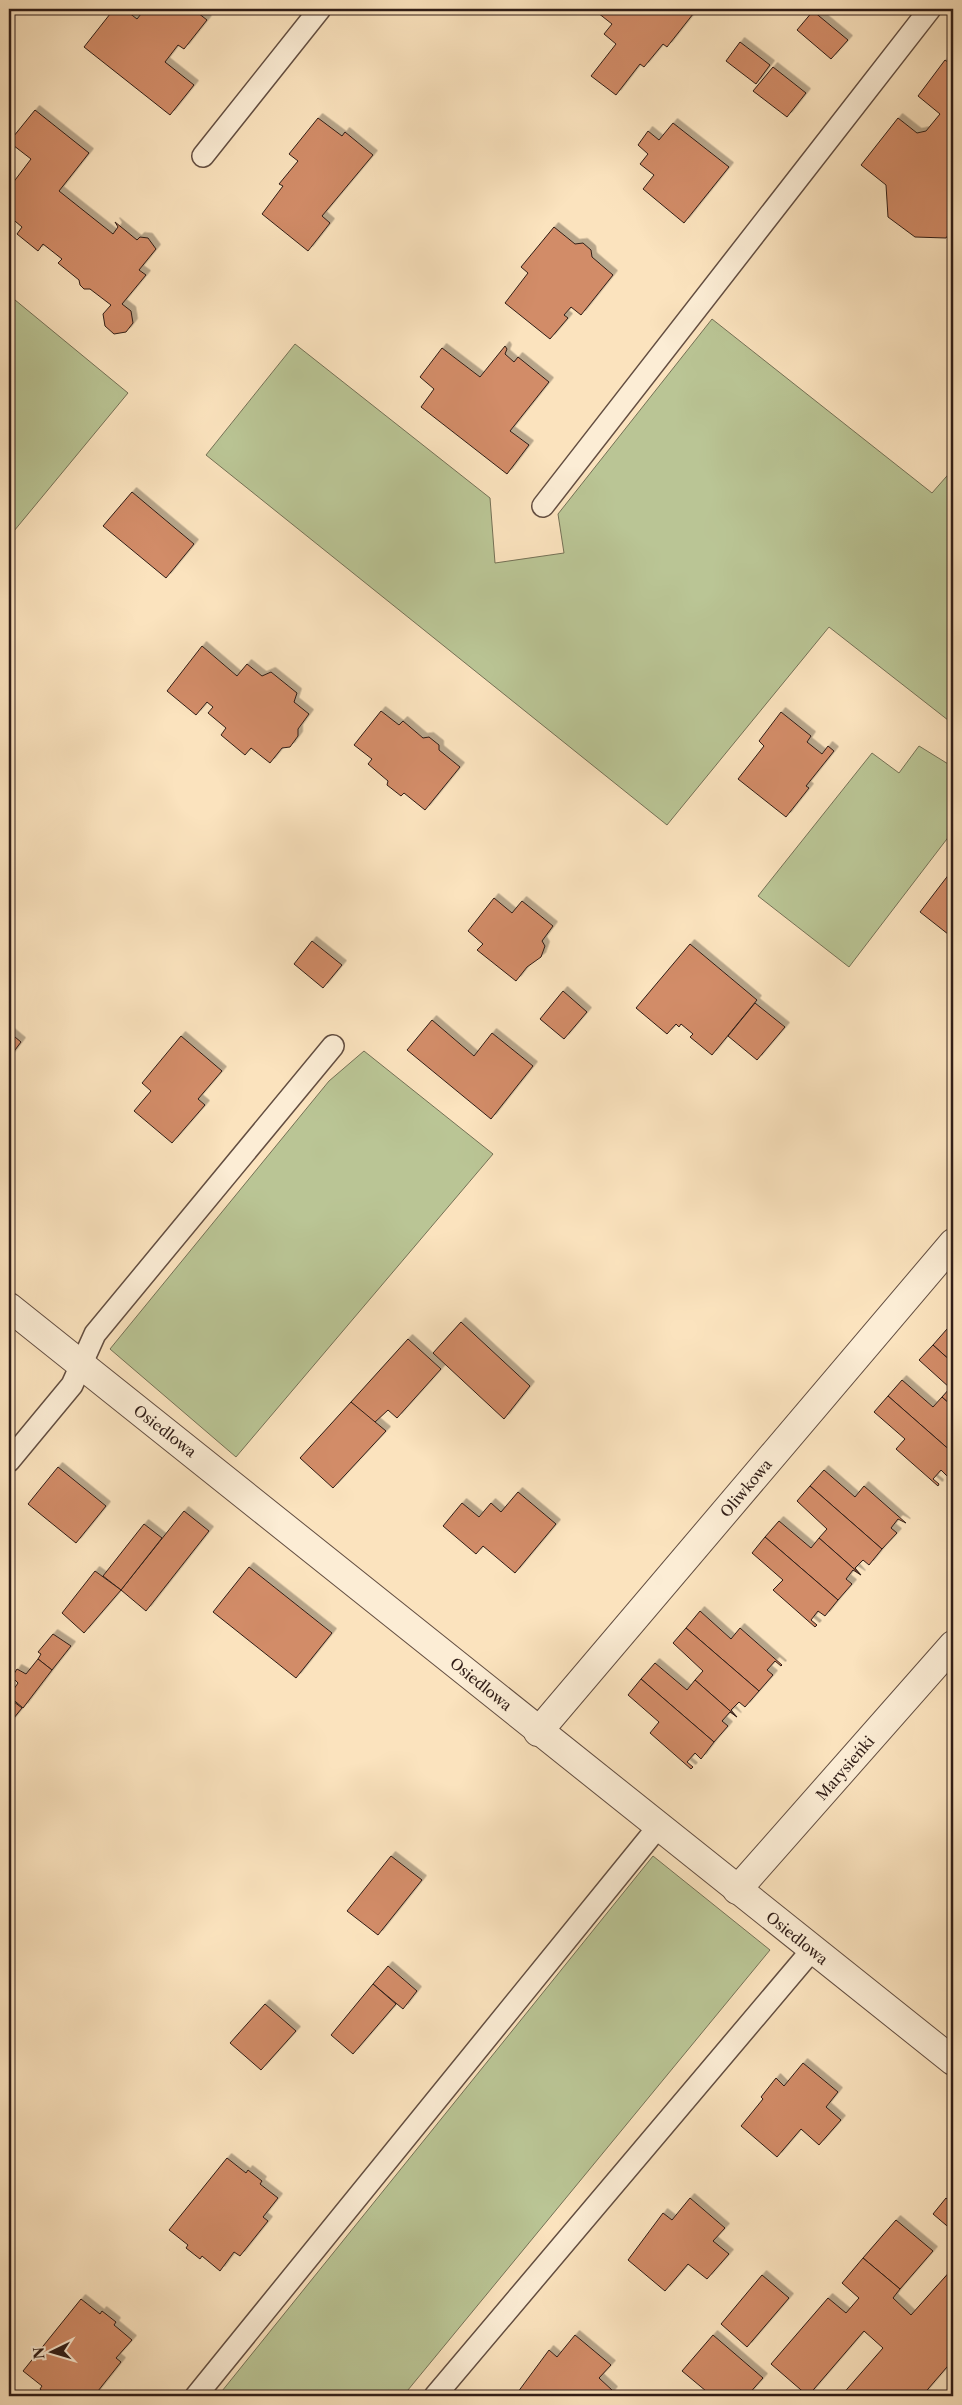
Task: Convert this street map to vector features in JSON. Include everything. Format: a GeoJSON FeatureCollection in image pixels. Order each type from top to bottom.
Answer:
{"type":"FeatureCollection","features":[{"type":"Feature","properties":{"kind":"street","name":"Oliwkowa"},"geometry":{"type":"LineString","coordinates":[[538,1732],[953,1243]]}},
{"type":"Feature","properties":{"kind":"street","name":"Osiedlowa"},"geometry":{"type":"LineString","coordinates":[[9,1307],[241,1491],[538,1732],[953,2061]]}},
{"type":"Feature","properties":{"kind":"street","name":"Marysieńki"},"geometry":{"type":"LineString","coordinates":[[737,1890],[953,1645]]}},
{"type":"Feature","properties":{"kind":"lane"},"geometry":{"type":"LineString","coordinates":[[203,156],[320,9]]}},
{"type":"Feature","properties":{"kind":"lane"},"geometry":{"type":"LineString","coordinates":[[543,506],[930,9]]}},
{"type":"Feature","properties":{"kind":"lane"},"geometry":{"type":"LineString","coordinates":[[9,1461],[72,1385],[95,1334],[333,1046]]}},
{"type":"Feature","properties":{"kind":"lane"},"geometry":{"type":"LineString","coordinates":[[196,2396],[658,1827]]}},
{"type":"Feature","properties":{"kind":"lane"},"geometry":{"type":"LineString","coordinates":[[435,2396],[812,1950]]}},
{"type":"Feature","properties":{"kind":"green space"},"geometry":{"type":"Polygon","coordinates":[[[9,295],[128,393],[9,537],[9,295]]]}},
{"type":"Feature","properties":{"kind":"green space"},"geometry":{"type":"Polygon","coordinates":[[[712,319],[932,493],[953,469],[953,724],[829,627],[667,825],[206,455],[295,344],[490,498],[495,563],[564,553],[558,514],[712,319]]]}},
{"type":"Feature","properties":{"kind":"green space"},"geometry":{"type":"Polygon","coordinates":[[[919,746],[953,767],[953,831],[849,967],[758,896],[872,753],[899,773],[919,746]]]}},
{"type":"Feature","properties":{"kind":"green space"},"geometry":{"type":"Polygon","coordinates":[[[364,1051],[493,1154],[236,1457],[110,1349],[329,1081],[364,1051]]]}},
{"type":"Feature","properties":{"kind":"green space"},"geometry":{"type":"Polygon","coordinates":[[[653,1856],[770,1950],[403,2396],[218,2396],[653,1856]]]}},
{"type":"Feature","properties":{"kind":"building"},"geometry":{"type":"Polygon","coordinates":[[[114,9],[124,9],[137,19],[145,9],[193,9],[207,20],[184,49],[178,45],[165,62],[194,85],[170,115],[84,47],[114,9]]]}},
{"type":"Feature","properties":{"kind":"building"},"geometry":{"type":"Polygon","coordinates":[[[593,9],[697,9],[667,47],[663,44],[644,67],[640,64],[616,95],[591,76],[616,44],[604,34],[612,24],[593,9]]]}},
{"type":"Feature","properties":{"kind":"building"},"geometry":{"type":"Polygon","coordinates":[[[813,11],[848,40],[831,59],[797,30],[813,11]]]}},
{"type":"Feature","properties":{"kind":"building"},"geometry":{"type":"Polygon","coordinates":[[[740,42],[770,65],[756,84],[726,61],[740,42]]]}},
{"type":"Feature","properties":{"kind":"building"},"geometry":{"type":"Polygon","coordinates":[[[945,60],[953,66],[953,228],[946,238],[915,237],[888,217],[886,185],[861,165],[898,118],[917,133],[926,131],[940,114],[918,96],[945,60]]]}},
{"type":"Feature","properties":{"kind":"building"},"geometry":{"type":"Polygon","coordinates":[[[773,67],[806,93],[787,117],[753,91],[773,67]]]}},
{"type":"Feature","properties":{"kind":"building"},"geometry":{"type":"Polygon","coordinates":[[[35,110],[89,153],[59,191],[113,234],[118,227],[115,222],[137,240],[140,237],[148,238],[156,249],[139,270],[146,275],[122,304],[131,311],[133,323],[126,332],[114,334],[105,326],[103,314],[111,305],[90,289],[84,289],[80,285],[79,280],[58,263],[62,259],[43,244],[38,251],[17,234],[22,227],[9,216],[9,188],[31,159],[9,142],[35,110]]]}},
{"type":"Feature","properties":{"kind":"building"},"geometry":{"type":"Polygon","coordinates":[[[318,118],[342,136],[345,132],[373,155],[322,216],[330,223],[308,251],[262,214],[283,186],[279,184],[298,161],[289,154],[318,118]]]}},
{"type":"Feature","properties":{"kind":"building"},"geometry":{"type":"Polygon","coordinates":[[[673,123],[729,167],[684,223],[643,189],[654,175],[640,164],[648,154],[638,145],[648,131],[659,140],[673,123]]]}},
{"type":"Feature","properties":{"kind":"building"},"geometry":{"type":"Polygon","coordinates":[[[554,227],[575,244],[583,243],[591,250],[592,257],[613,275],[581,315],[571,307],[564,315],[568,318],[550,339],[505,303],[528,273],[521,267],[554,227]]]}},
{"type":"Feature","properties":{"kind":"building"},"geometry":{"type":"Polygon","coordinates":[[[505,346],[507,349],[505,354],[514,362],[518,357],[549,382],[510,431],[529,445],[507,474],[421,407],[434,389],[420,377],[442,348],[480,377],[505,346]]]}},
{"type":"Feature","properties":{"kind":"building"},"geometry":{"type":"Polygon","coordinates":[[[132,492],[194,544],[166,578],[103,526],[132,492]]]}},
{"type":"Feature","properties":{"kind":"building"},"geometry":{"type":"Polygon","coordinates":[[[202,646],[237,676],[247,664],[262,676],[271,672],[297,693],[294,702],[309,714],[298,729],[298,736],[290,747],[282,748],[270,763],[251,748],[245,755],[221,735],[226,728],[208,713],[213,707],[207,702],[196,715],[167,691],[202,646]]]}},
{"type":"Feature","properties":{"kind":"building"},"geometry":{"type":"Polygon","coordinates":[[[381,711],[399,725],[403,721],[423,738],[429,737],[439,745],[439,750],[460,767],[425,810],[404,793],[401,796],[387,785],[388,781],[368,764],[372,759],[354,745],[381,711]]]}},
{"type":"Feature","properties":{"kind":"building"},"geometry":{"type":"Polygon","coordinates":[[[781,712],[811,736],[807,742],[822,754],[828,746],[834,751],[806,786],[809,788],[786,817],[738,779],[764,746],[759,741],[781,712]]]}},
{"type":"Feature","properties":{"kind":"building"},"geometry":{"type":"Polygon","coordinates":[[[953,869],[953,938],[920,912],[953,869]]]}},
{"type":"Feature","properties":{"kind":"building"},"geometry":{"type":"Polygon","coordinates":[[[494,898],[512,913],[522,901],[553,926],[542,941],[545,946],[541,957],[527,967],[516,981],[477,950],[483,944],[468,931],[494,898]]]}},
{"type":"Feature","properties":{"kind":"building"},"geometry":{"type":"Polygon","coordinates":[[[312,941],[342,965],[323,988],[294,964],[312,941]]]}},
{"type":"Feature","properties":{"kind":"building"},"geometry":{"type":"Polygon","coordinates":[[[690,944],[757,1000],[712,1055],[690,1037],[693,1034],[681,1024],[679,1027],[676,1024],[667,1034],[636,1008],[690,944]]]}},
{"type":"Feature","properties":{"kind":"building"},"geometry":{"type":"Polygon","coordinates":[[[563,991],[587,1012],[564,1039],[540,1019],[563,991]]]}},
{"type":"Feature","properties":{"kind":"building"},"geometry":{"type":"Polygon","coordinates":[[[755,1003],[785,1027],[757,1060],[728,1036],[755,1003]]]}},
{"type":"Feature","properties":{"kind":"building"},"geometry":{"type":"Polygon","coordinates":[[[432,1020],[474,1056],[492,1033],[533,1066],[491,1119],[407,1050],[432,1020]]]}},
{"type":"Feature","properties":{"kind":"building"},"geometry":{"type":"Polygon","coordinates":[[[9,1032],[21,1042],[9,1058],[9,1032]]]}},
{"type":"Feature","properties":{"kind":"building"},"geometry":{"type":"Polygon","coordinates":[[[181,1036],[222,1071],[198,1099],[205,1105],[172,1143],[134,1111],[151,1091],[142,1083],[181,1036]]]}},
{"type":"Feature","properties":{"kind":"building"},"geometry":{"type":"Polygon","coordinates":[[[461,1322],[530,1386],[504,1419],[433,1353],[461,1322]]]}},
{"type":"Feature","properties":{"kind":"building"},"geometry":{"type":"Polygon","coordinates":[[[947,1329],[953,1334],[953,1363],[933,1345],[947,1329]]]}},
{"type":"Feature","properties":{"kind":"building"},"geometry":{"type":"Polygon","coordinates":[[[408,1339],[441,1369],[397,1418],[388,1410],[374,1423],[351,1402],[408,1339]]]}},
{"type":"Feature","properties":{"kind":"building"},"geometry":{"type":"Polygon","coordinates":[[[933,1345],[953,1363],[953,1407],[942,1397],[950,1388],[919,1360],[933,1345]]]}},
{"type":"Feature","properties":{"kind":"building"},"geometry":{"type":"Polygon","coordinates":[[[902,1380],[933,1407],[942,1397],[953,1407],[953,1453],[888,1396],[902,1380]]]}},
{"type":"Feature","properties":{"kind":"building"},"geometry":{"type":"Polygon","coordinates":[[[888,1396],[953,1453],[953,1468],[947,1476],[941,1470],[933,1479],[939,1484],[938,1486],[896,1449],[905,1439],[874,1412],[888,1396]]]}},
{"type":"Feature","properties":{"kind":"building"},"geometry":{"type":"Polygon","coordinates":[[[351,1402],[386,1431],[333,1488],[300,1458],[351,1402]]]}},
{"type":"Feature","properties":{"kind":"building"},"geometry":{"type":"Polygon","coordinates":[[[58,1467],[106,1506],[76,1543],[28,1504],[58,1467]]]}},
{"type":"Feature","properties":{"kind":"building"},"geometry":{"type":"Polygon","coordinates":[[[824,1470],[855,1497],[864,1486],[906,1523],[898,1519],[891,1528],[897,1533],[882,1549],[810,1486],[824,1470]]]}},
{"type":"Feature","properties":{"kind":"building"},"geometry":{"type":"Polygon","coordinates":[[[810,1486],[882,1549],[869,1565],[863,1560],[855,1568],[861,1575],[819,1538],[827,1529],[797,1501],[810,1486]]]}},
{"type":"Feature","properties":{"kind":"building"},"geometry":{"type":"Polygon","coordinates":[[[518,1492],[556,1524],[515,1573],[483,1546],[476,1554],[443,1526],[462,1503],[479,1517],[491,1503],[501,1512],[518,1492]]]}},
{"type":"Feature","properties":{"kind":"building"},"geometry":{"type":"Polygon","coordinates":[[[184,1511],[209,1531],[146,1611],[121,1590],[184,1511]]]}},
{"type":"Feature","properties":{"kind":"building"},"geometry":{"type":"Polygon","coordinates":[[[779,1521],[811,1548],[819,1538],[861,1575],[853,1570],[846,1579],[852,1584],[838,1600],[765,1537],[779,1521]]]}},
{"type":"Feature","properties":{"kind":"building"},"geometry":{"type":"Polygon","coordinates":[[[144,1524],[162,1538],[121,1590],[103,1576],[144,1524]]]}},
{"type":"Feature","properties":{"kind":"building"},"geometry":{"type":"Polygon","coordinates":[[[765,1537],[838,1600],[825,1616],[818,1611],[811,1620],[817,1625],[815,1627],[773,1590],[783,1580],[752,1553],[765,1537]]]}},
{"type":"Feature","properties":{"kind":"building"},"geometry":{"type":"Polygon","coordinates":[[[249,1567],[332,1633],[296,1678],[213,1612],[249,1567]]]}},
{"type":"Feature","properties":{"kind":"building"},"geometry":{"type":"Polygon","coordinates":[[[95,1571],[121,1590],[84,1633],[62,1613],[95,1571]]]}},
{"type":"Feature","properties":{"kind":"building"},"geometry":{"type":"Polygon","coordinates":[[[700,1611],[731,1639],[740,1628],[782,1665],[775,1661],[767,1670],[773,1675],[759,1691],[686,1628],[700,1611]]]}},
{"type":"Feature","properties":{"kind":"building"},"geometry":{"type":"Polygon","coordinates":[[[686,1628],[759,1691],[745,1707],[739,1702],[731,1710],[737,1717],[695,1680],[703,1671],[673,1643],[686,1628]]]}},
{"type":"Feature","properties":{"kind":"building"},"geometry":{"type":"Polygon","coordinates":[[[53,1634],[71,1646],[52,1670],[38,1659],[41,1654],[38,1652],[53,1634]]]}},
{"type":"Feature","properties":{"kind":"building"},"geometry":{"type":"Polygon","coordinates":[[[38,1659],[52,1670],[23,1708],[9,1696],[18,1683],[12,1677],[17,1669],[26,1674],[38,1659]]]}},
{"type":"Feature","properties":{"kind":"building"},"geometry":{"type":"Polygon","coordinates":[[[655,1663],[687,1690],[695,1680],[737,1717],[730,1712],[722,1721],[728,1726],[714,1742],[641,1679],[655,1663]]]}},
{"type":"Feature","properties":{"kind":"building"},"geometry":{"type":"Polygon","coordinates":[[[641,1679],[714,1742],[701,1759],[695,1753],[687,1762],[693,1767],[691,1769],[650,1733],[659,1722],[628,1695],[641,1679]]]}},
{"type":"Feature","properties":{"kind":"building"},"geometry":{"type":"Polygon","coordinates":[[[9,1698],[22,1708],[9,1724],[9,1698]]]}},
{"type":"Feature","properties":{"kind":"building"},"geometry":{"type":"Polygon","coordinates":[[[391,1856],[422,1880],[378,1935],[347,1911],[391,1856]]]}},
{"type":"Feature","properties":{"kind":"building"},"geometry":{"type":"Polygon","coordinates":[[[388,1966],[417,1991],[403,2009],[373,1984],[388,1966]]]}},
{"type":"Feature","properties":{"kind":"building"},"geometry":{"type":"Polygon","coordinates":[[[373,1984],[396,2004],[353,2054],[331,2035],[373,1984]]]}},
{"type":"Feature","properties":{"kind":"building"},"geometry":{"type":"Polygon","coordinates":[[[265,2004],[296,2031],[261,2070],[230,2043],[265,2004]]]}},
{"type":"Feature","properties":{"kind":"building"},"geometry":{"type":"Polygon","coordinates":[[[803,2063],[838,2092],[826,2107],[841,2120],[819,2145],[801,2129],[777,2157],[741,2126],[763,2099],[761,2097],[776,2078],[784,2086],[803,2063]]]}},
{"type":"Feature","properties":{"kind":"building"},"geometry":{"type":"Polygon","coordinates":[[[227,2158],[246,2173],[248,2170],[262,2181],[260,2184],[278,2198],[263,2217],[268,2221],[240,2256],[234,2252],[220,2271],[202,2256],[200,2259],[186,2248],[188,2245],[169,2230],[227,2158]]]}},
{"type":"Feature","properties":{"kind":"building"},"geometry":{"type":"Polygon","coordinates":[[[690,2198],[725,2228],[713,2241],[729,2254],[707,2279],[688,2264],[665,2291],[628,2260],[663,2213],[672,2220],[690,2198]]]}},
{"type":"Feature","properties":{"kind":"building"},"geometry":{"type":"Polygon","coordinates":[[[946,2198],[953,2205],[953,2231],[933,2214],[946,2198]]]}},
{"type":"Feature","properties":{"kind":"building"},"geometry":{"type":"Polygon","coordinates":[[[896,2220],[933,2251],[900,2289],[863,2258],[896,2220]]]}},
{"type":"Feature","properties":{"kind":"building"},"geometry":{"type":"Polygon","coordinates":[[[863,2258],[900,2289],[893,2298],[911,2315],[953,2268],[953,2360],[922,2396],[841,2396],[883,2348],[864,2331],[808,2396],[771,2364],[828,2298],[846,2313],[859,2298],[842,2283],[863,2258]]]}},
{"type":"Feature","properties":{"kind":"building"},"geometry":{"type":"Polygon","coordinates":[[[762,2275],[789,2298],[747,2347],[721,2324],[762,2275]]]}},
{"type":"Feature","properties":{"kind":"building"},"geometry":{"type":"Polygon","coordinates":[[[81,2299],[100,2314],[102,2311],[116,2322],[114,2325],[132,2340],[116,2358],[121,2362],[94,2396],[88,2393],[85,2396],[48,2396],[40,2389],[42,2386],[23,2371],[81,2299]]]}},
{"type":"Feature","properties":{"kind":"building"},"geometry":{"type":"Polygon","coordinates":[[[575,2335],[611,2365],[599,2378],[613,2391],[609,2396],[515,2396],[549,2350],[557,2357],[575,2335]]]}},
{"type":"Feature","properties":{"kind":"building"},"geometry":{"type":"Polygon","coordinates":[[[713,2335],[763,2378],[747,2396],[712,2396],[682,2371],[713,2335]]]}}]}
